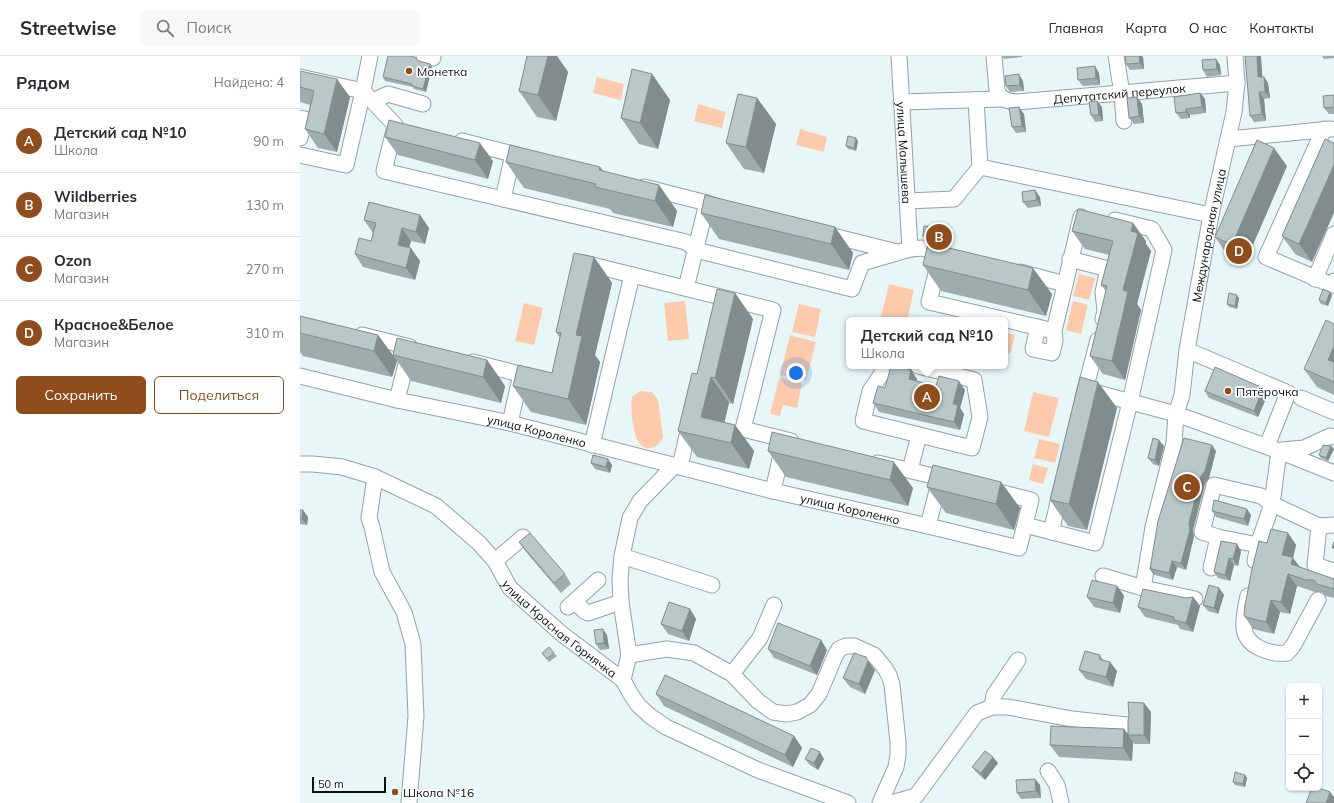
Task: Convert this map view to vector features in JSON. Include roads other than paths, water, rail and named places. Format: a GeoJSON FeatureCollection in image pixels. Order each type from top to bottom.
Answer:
{"type":"FeatureCollection","features":[{"type":"Feature","properties":{"kind":"street"},"geometry":{"type":"LineString","coordinates":[[300,155],[346,165],[368,96],[370,56]]}},
{"type":"Feature","properties":{"kind":"street","name":"улица Малышева"},"geometry":{"type":"LineString","coordinates":[[899,56],[907,201],[904,251]]}},
{"type":"Feature","properties":{"kind":"street"},"geometry":{"type":"LineString","coordinates":[[994,56],[996,90],[1002,99]]}},
{"type":"Feature","properties":{"kind":"street"},"geometry":{"type":"LineString","coordinates":[[1116,56],[1122,94],[1124,121]]}},
{"type":"Feature","properties":{"kind":"street","name":"Международная улица"},"geometry":{"type":"LineString","coordinates":[[1143,588],[1153,527],[1174,444],[1176,414],[1182,395],[1187,350],[1211,215],[1234,112],[1236,83],[1235,56]]}},
{"type":"Feature","properties":{"kind":"street"},"geometry":{"type":"LineString","coordinates":[[300,77],[368,96],[388,94],[423,104]]}},
{"type":"Feature","properties":{"kind":"street","name":"Депутатский переулок"},"geometry":{"type":"LineString","coordinates":[[901,102],[1002,99],[1016,102],[1236,83]]}},
{"type":"Feature","properties":{"kind":"street"},"geometry":{"type":"LineString","coordinates":[[368,96],[396,125],[410,129]]}},
{"type":"Feature","properties":{"kind":"street"},"geometry":{"type":"LineString","coordinates":[[907,201],[954,199],[980,167],[976,100]]}},
{"type":"Feature","properties":{"kind":"street"},"geometry":{"type":"LineString","coordinates":[[300,118],[305,119],[300,138]]}},
{"type":"Feature","properties":{"kind":"street"},"geometry":{"type":"LineString","coordinates":[[396,125],[384,171],[686,242],[696,250],[852,289],[862,263],[904,251],[922,248],[958,257]]}},
{"type":"Feature","properties":{"kind":"street"},"geometry":{"type":"LineString","coordinates":[[1228,139],[1329,129]]}},
{"type":"Feature","properties":{"kind":"street"},"geometry":{"type":"LineString","coordinates":[[1329,129],[1266,257],[1332,285],[1334,280]]}},
{"type":"Feature","properties":{"kind":"street"},"geometry":{"type":"LineString","coordinates":[[447,138],[544,162]]}},
{"type":"Feature","properties":{"kind":"street"},"geometry":{"type":"LineString","coordinates":[[503,199],[513,154]]}},
{"type":"Feature","properties":{"kind":"street"},"geometry":{"type":"LineString","coordinates":[[980,167],[1211,215]]}},
{"type":"Feature","properties":{"kind":"street"},"geometry":{"type":"LineString","coordinates":[[628,183],[730,209]]}},
{"type":"Feature","properties":{"kind":"street"},"geometry":{"type":"LineString","coordinates":[[686,288],[707,203]]}},
{"type":"Feature","properties":{"kind":"street"},"geometry":{"type":"LineString","coordinates":[[978,487],[1031,500],[1025,525],[1094,543],[1130,402],[1164,250],[1152,229],[1082,212],[1054,331],[1055,341],[1052,353],[1034,349],[1038,327]]}},
{"type":"Feature","properties":{"kind":"street"},"geometry":{"type":"LineString","coordinates":[[814,231],[904,251]]}},
{"type":"Feature","properties":{"kind":"street"},"geometry":{"type":"LineString","coordinates":[[1315,279],[1334,234]]}},
{"type":"Feature","properties":{"kind":"street"},"geometry":{"type":"LineString","coordinates":[[941,253],[929,302],[994,317]]}},
{"type":"Feature","properties":{"kind":"street"},"geometry":{"type":"LineString","coordinates":[[1070,259],[1108,268],[1103,292],[1105,311],[1080,412]]}},
{"type":"Feature","properties":{"kind":"street"},"geometry":{"type":"LineString","coordinates":[[580,278],[584,263],[773,310],[743,429],[802,444]]}},
{"type":"Feature","properties":{"kind":"street"},"geometry":{"type":"LineString","coordinates":[[1004,269],[1065,284]]}},
{"type":"Feature","properties":{"kind":"street"},"geometry":{"type":"LineString","coordinates":[[592,445],[632,275]]}},
{"type":"Feature","properties":{"kind":"street"},"geometry":{"type":"LineString","coordinates":[[717,312],[720,297]]}},
{"type":"Feature","properties":{"kind":"street"},"geometry":{"type":"LineString","coordinates":[[1008,320],[1054,331]]}},
{"type":"Feature","properties":{"kind":"street"},"geometry":{"type":"LineString","coordinates":[[351,332],[424,350]]}},
{"type":"Feature","properties":{"kind":"street"},"geometry":{"type":"LineString","coordinates":[[397,400],[410,347]]}},
{"type":"Feature","properties":{"kind":"street"},"geometry":{"type":"LineString","coordinates":[[1187,350],[1288,393],[1273,449],[1272,504],[1258,545],[1244,616],[1244,629],[1248,639],[1262,650],[1278,654],[1287,653],[1293,646],[1318,600]]}},
{"type":"Feature","properties":{"kind":"street"},"geometry":{"type":"LineString","coordinates":[[461,359],[548,381]]}},
{"type":"Feature","properties":{"kind":"street"},"geometry":{"type":"LineString","coordinates":[[885,369],[870,391],[863,421],[972,448],[980,417],[974,380],[930,369]]}},
{"type":"Feature","properties":{"kind":"street"},"geometry":{"type":"LineString","coordinates":[[510,423],[522,374]]}},
{"type":"Feature","properties":{"kind":"street","name":"улица Короленко"},"geometry":{"type":"LineString","coordinates":[[300,376],[397,400],[510,423],[773,491],[1019,548],[1025,525]]}},
{"type":"Feature","properties":{"kind":"street"},"geometry":{"type":"LineString","coordinates":[[1085,390],[1176,414],[1334,473]]}},
{"type":"Feature","properties":{"kind":"street"},"geometry":{"type":"LineString","coordinates":[[1301,398],[1334,412]]}},
{"type":"Feature","properties":{"kind":"street"},"geometry":{"type":"LineString","coordinates":[[624,680],[629,655],[621,602],[620,579],[622,556],[630,518],[640,501],[677,466],[693,409]]}},
{"type":"Feature","properties":{"kind":"street"},"geometry":{"type":"LineString","coordinates":[[910,470],[920,434]]}},
{"type":"Feature","properties":{"kind":"street"},"geometry":{"type":"LineString","coordinates":[[1273,449],[1304,448],[1330,436],[1334,437]]}},
{"type":"Feature","properties":{"kind":"street"},"geometry":{"type":"LineString","coordinates":[[773,491],[784,440]]}},
{"type":"Feature","properties":{"kind":"street"},"geometry":{"type":"LineString","coordinates":[[864,459],[963,484]]}},
{"type":"Feature","properties":{"kind":"street","name":"улица Красная Горнячка"},"geometry":{"type":"LineString","coordinates":[[300,464],[342,467],[374,477],[436,506],[479,544],[495,561],[510,588],[562,634],[624,680],[638,705],[650,716],[666,727],[758,770],[848,803]]}},
{"type":"Feature","properties":{"kind":"street"},"geometry":{"type":"LineString","coordinates":[[374,477],[370,523],[382,572],[404,612],[413,644],[416,716],[409,803]]}},
{"type":"Feature","properties":{"kind":"street"},"geometry":{"type":"LineString","coordinates":[[928,526],[941,478]]}},
{"type":"Feature","properties":{"kind":"street"},"geometry":{"type":"LineString","coordinates":[[1051,532],[1064,479]]}},
{"type":"Feature","properties":{"kind":"street"},"geometry":{"type":"LineString","coordinates":[[1258,545],[1218,537],[1202,532],[1214,485],[1261,496],[1272,504],[1327,525],[1315,565],[1334,571]]}},
{"type":"Feature","properties":{"kind":"street"},"geometry":{"type":"LineString","coordinates":[[495,561],[523,537]]}},
{"type":"Feature","properties":{"kind":"street"},"geometry":{"type":"LineString","coordinates":[[1211,568],[1218,537]]}},
{"type":"Feature","properties":{"kind":"street"},"geometry":{"type":"LineString","coordinates":[[622,556],[712,585]]}},
{"type":"Feature","properties":{"kind":"street"},"geometry":{"type":"LineString","coordinates":[[1103,576],[1143,588],[1195,599]]}},
{"type":"Feature","properties":{"kind":"street"},"geometry":{"type":"LineString","coordinates":[[598,580],[572,604],[588,613],[621,602]]}},
{"type":"Feature","properties":{"kind":"street"},"geometry":{"type":"LineString","coordinates":[[732,674],[760,638],[774,605]]}},
{"type":"Feature","properties":{"kind":"street"},"geometry":{"type":"LineString","coordinates":[[629,655],[667,648],[694,653],[732,674],[763,705],[773,712],[786,714],[797,712],[810,705],[820,694],[839,649],[846,646],[854,646],[874,656],[889,675],[892,685],[898,742],[896,767],[880,803]]}},
{"type":"Feature","properties":{"kind":"street"},"geometry":{"type":"LineString","coordinates":[[992,707],[994,695],[1018,660]]}},
{"type":"Feature","properties":{"kind":"street"},"geometry":{"type":"LineString","coordinates":[[891,803],[916,800],[976,713],[992,707],[1008,707],[1072,719],[1127,725]]}},
{"type":"Feature","properties":{"kind":"street"},"geometry":{"type":"LineString","coordinates":[[1048,771],[1057,785],[1061,803]]}},
{"type":"Feature","properties":{"kind":"place","name":"Монетка"},"geometry":{"type":"Point","coordinates":[409,71]}},
{"type":"Feature","properties":{"kind":"place","name":"Wildberries"},"geometry":{"type":"Point","coordinates":[939,237]}},
{"type":"Feature","properties":{"kind":"place","name":"Красное&Белое"},"geometry":{"type":"Point","coordinates":[1239,251]}},
{"type":"Feature","properties":{"kind":"place","name":"Пятёрочка"},"geometry":{"type":"Point","coordinates":[1228,391]}},
{"type":"Feature","properties":{"kind":"place","name":"Детский сад №10"},"geometry":{"type":"Point","coordinates":[927,397]}},
{"type":"Feature","properties":{"kind":"place","name":"Ozon"},"geometry":{"type":"Point","coordinates":[1187,487]}},
{"type":"Feature","properties":{"kind":"place","name":"Школа №16"},"geometry":{"type":"Point","coordinates":[395,792]}}]}
